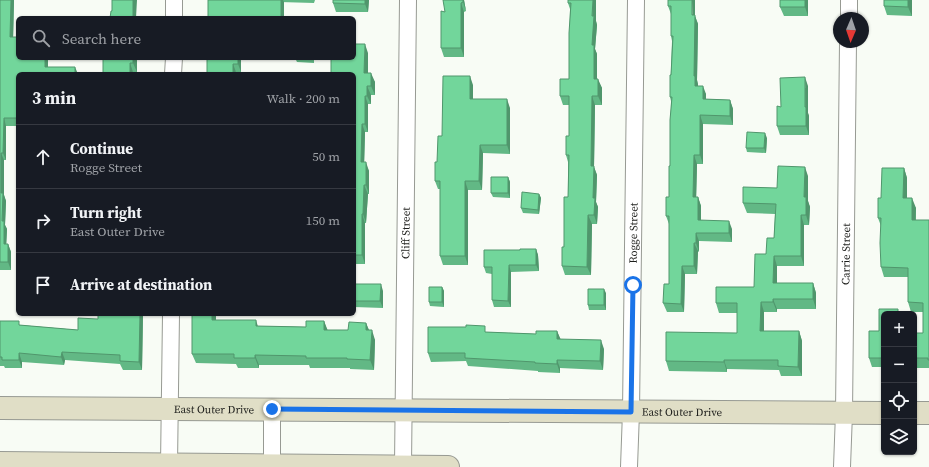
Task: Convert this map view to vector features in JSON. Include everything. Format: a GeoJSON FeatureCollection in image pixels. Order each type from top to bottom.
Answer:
{"type":"FeatureCollection","features":[{"type":"Feature","properties":{"kind":"main road","name":"East Outer Drive"},"geometry":{"type":"LineString","coordinates":[[0,408],[881,413]]}},
{"type":"Feature","properties":{"kind":"main road"},"geometry":{"type":"LineString","coordinates":[[917,413],[929,413]]}},
{"type":"Feature","properties":{"kind":"main road"},"geometry":{"type":"LineString","coordinates":[[0,463],[26,465],[448,467]]}},
{"type":"Feature","properties":{"kind":"street"},"geometry":{"type":"LineString","coordinates":[[174,0],[174,16]]}},
{"type":"Feature","properties":{"kind":"street","name":"Cliff Street"},"geometry":{"type":"LineString","coordinates":[[403,466],[408,0]]}},
{"type":"Feature","properties":{"kind":"street","name":"Rogge Street"},"geometry":{"type":"LineString","coordinates":[[629,467],[636,0]]}},
{"type":"Feature","properties":{"kind":"street"},"geometry":{"type":"LineString","coordinates":[[849,0],[849,12]]}},
{"type":"Feature","properties":{"kind":"street","name":"Carrie Street"},"geometry":{"type":"LineString","coordinates":[[842,467],[844,413],[848,48]]}},
{"type":"Feature","properties":{"kind":"street"},"geometry":{"type":"LineString","coordinates":[[173,72],[174,60]]}},
{"type":"Feature","properties":{"kind":"street"},"geometry":{"type":"LineString","coordinates":[[169,465],[171,316]]}},
{"type":"Feature","properties":{"kind":"street"},"geometry":{"type":"LineString","coordinates":[[272,409],[272,466]]}},
{"type":"Feature","properties":{"kind":"building"},"geometry":{"type":"Polygon","coordinates":[[[0,0],[11,0],[10,37],[16,37],[16,60],[45,60],[45,67],[75,67],[75,72],[16,72],[16,118],[4,118],[3,153],[1,153],[1,193],[3,193],[2,221],[4,221],[4,244],[8,244],[8,262],[0,262],[0,0]]]}},
{"type":"Feature","properties":{"kind":"building"},"geometry":{"type":"Polygon","coordinates":[[[112,0],[133,0],[133,16],[110,16],[112,0]]]}},
{"type":"Feature","properties":{"kind":"building"},"geometry":{"type":"Polygon","coordinates":[[[208,0],[281,0],[281,16],[208,16],[208,0]]]}},
{"type":"Feature","properties":{"kind":"building"},"geometry":{"type":"Polygon","coordinates":[[[333,0],[365,0],[365,4],[333,3],[333,0]]]}},
{"type":"Feature","properties":{"kind":"building"},"geometry":{"type":"Polygon","coordinates":[[[443,0],[463,0],[461,3],[461,48],[441,48],[441,11],[445,12],[443,0]]]}},
{"type":"Feature","properties":{"kind":"building"},"geometry":{"type":"Polygon","coordinates":[[[568,0],[593,0],[592,16],[594,16],[592,45],[594,45],[594,79],[598,79],[598,96],[592,96],[591,166],[594,166],[593,198],[595,198],[594,215],[588,215],[587,267],[562,266],[562,247],[564,247],[564,197],[568,197],[569,155],[566,155],[566,136],[569,136],[569,96],[560,96],[560,79],[569,79],[569,33],[571,3],[568,3],[568,0]]]}},
{"type":"Feature","properties":{"kind":"building"},"geometry":{"type":"Polygon","coordinates":[[[668,0],[692,0],[692,15],[695,15],[695,86],[703,86],[703,99],[730,100],[730,116],[700,115],[700,155],[694,155],[693,197],[698,197],[698,220],[729,221],[729,233],[696,233],[696,243],[694,243],[694,266],[682,266],[681,304],[663,303],[664,284],[669,284],[669,216],[666,216],[666,197],[669,197],[670,120],[672,97],[670,97],[670,75],[673,36],[671,36],[671,6],[668,6],[668,0]]]}},
{"type":"Feature","properties":{"kind":"building"},"geometry":{"type":"Polygon","coordinates":[[[780,0],[805,0],[805,7],[780,7],[780,0]]]}},
{"type":"Feature","properties":{"kind":"building"},"geometry":{"type":"Polygon","coordinates":[[[884,0],[908,0],[908,7],[884,6],[884,0]]]}},
{"type":"Feature","properties":{"kind":"building"},"geometry":{"type":"Polygon","coordinates":[[[356,44],[365,44],[364,73],[371,73],[371,86],[367,86],[367,96],[365,96],[365,124],[362,124],[361,162],[366,162],[366,185],[364,185],[362,214],[362,255],[356,255],[356,72],[331,72],[331,60],[356,60],[356,44]]]}},
{"type":"Feature","properties":{"kind":"building"},"geometry":{"type":"Polygon","coordinates":[[[103,60],[133,60],[133,63],[130,63],[130,72],[103,72],[103,60]]]}},
{"type":"Feature","properties":{"kind":"building"},"geometry":{"type":"Polygon","coordinates":[[[207,60],[238,60],[238,64],[233,64],[233,72],[207,72],[207,60]]]}},
{"type":"Feature","properties":{"kind":"building"},"geometry":{"type":"Polygon","coordinates":[[[443,76],[470,76],[470,99],[507,99],[507,145],[480,145],[479,181],[465,181],[465,256],[440,256],[440,181],[435,181],[435,162],[437,162],[438,136],[442,136],[443,76]]]}},
{"type":"Feature","properties":{"kind":"building"},"geometry":{"type":"Polygon","coordinates":[[[805,77],[806,126],[777,126],[777,106],[781,107],[780,78],[805,77]]]}},
{"type":"Feature","properties":{"kind":"building"},"geometry":{"type":"Polygon","coordinates":[[[747,132],[765,133],[764,148],[746,148],[747,132]]]}},
{"type":"Feature","properties":{"kind":"building"},"geometry":{"type":"Polygon","coordinates":[[[778,166],[805,167],[804,197],[806,197],[806,215],[801,215],[801,256],[774,256],[773,283],[813,283],[813,299],[773,299],[773,302],[761,302],[760,331],[799,331],[798,367],[778,366],[778,360],[724,360],[724,362],[666,361],[666,332],[737,333],[737,303],[716,303],[716,287],[754,287],[755,254],[766,254],[767,238],[774,238],[776,204],[743,203],[743,187],[777,188],[778,166]]]}},
{"type":"Feature","properties":{"kind":"building"},"geometry":{"type":"Polygon","coordinates":[[[882,168],[904,168],[903,198],[912,198],[912,220],[929,220],[929,360],[928,358],[917,358],[917,333],[923,333],[923,303],[908,302],[908,268],[881,267],[881,218],[878,218],[878,198],[881,198],[882,168]]]}},
{"type":"Feature","properties":{"kind":"building"},"geometry":{"type":"Polygon","coordinates":[[[491,177],[508,177],[508,193],[491,193],[491,177]]]}},
{"type":"Feature","properties":{"kind":"building"},"geometry":{"type":"Polygon","coordinates":[[[522,192],[539,194],[538,210],[521,208],[522,192]]]}},
{"type":"Feature","properties":{"kind":"building"},"geometry":{"type":"Polygon","coordinates":[[[536,249],[536,265],[509,265],[508,301],[492,300],[492,267],[484,267],[484,250],[536,249]]]}},
{"type":"Feature","properties":{"kind":"building"},"geometry":{"type":"Polygon","coordinates":[[[356,284],[381,284],[380,301],[356,301],[356,284]]]}},
{"type":"Feature","properties":{"kind":"building"},"geometry":{"type":"Polygon","coordinates":[[[429,287],[442,287],[442,302],[429,302],[429,287]]]}},
{"type":"Feature","properties":{"kind":"building"},"geometry":{"type":"Polygon","coordinates":[[[588,289],[604,289],[604,305],[588,305],[588,289]]]}},
{"type":"Feature","properties":{"kind":"building"},"geometry":{"type":"Polygon","coordinates":[[[879,309],[898,309],[898,311],[881,311],[881,358],[869,358],[869,331],[879,331],[879,309]]]}},
{"type":"Feature","properties":{"kind":"building"},"geometry":{"type":"Polygon","coordinates":[[[98,316],[140,316],[139,362],[120,361],[120,355],[62,352],[61,357],[19,353],[19,360],[2,360],[2,357],[0,357],[0,321],[19,321],[19,325],[78,330],[78,318],[98,319],[98,316]]]}},
{"type":"Feature","properties":{"kind":"building"},"geometry":{"type":"Polygon","coordinates":[[[192,316],[212,316],[212,320],[256,320],[256,326],[306,327],[306,321],[324,321],[324,330],[348,330],[349,322],[366,323],[366,330],[372,330],[370,360],[347,358],[306,358],[306,356],[255,355],[255,358],[234,358],[234,354],[192,354],[192,316]]]}},
{"type":"Feature","properties":{"kind":"building"},"geometry":{"type":"Polygon","coordinates":[[[466,325],[485,326],[485,332],[536,334],[536,331],[557,331],[557,339],[601,340],[600,361],[557,360],[557,364],[535,363],[465,358],[465,353],[428,353],[428,327],[466,327],[466,325]]]}},
{"type":"Feature","properties":{"kind":"route"},"geometry":{"type":"LineString","coordinates":[[272,409],[631,412],[633,285]]}}]}
